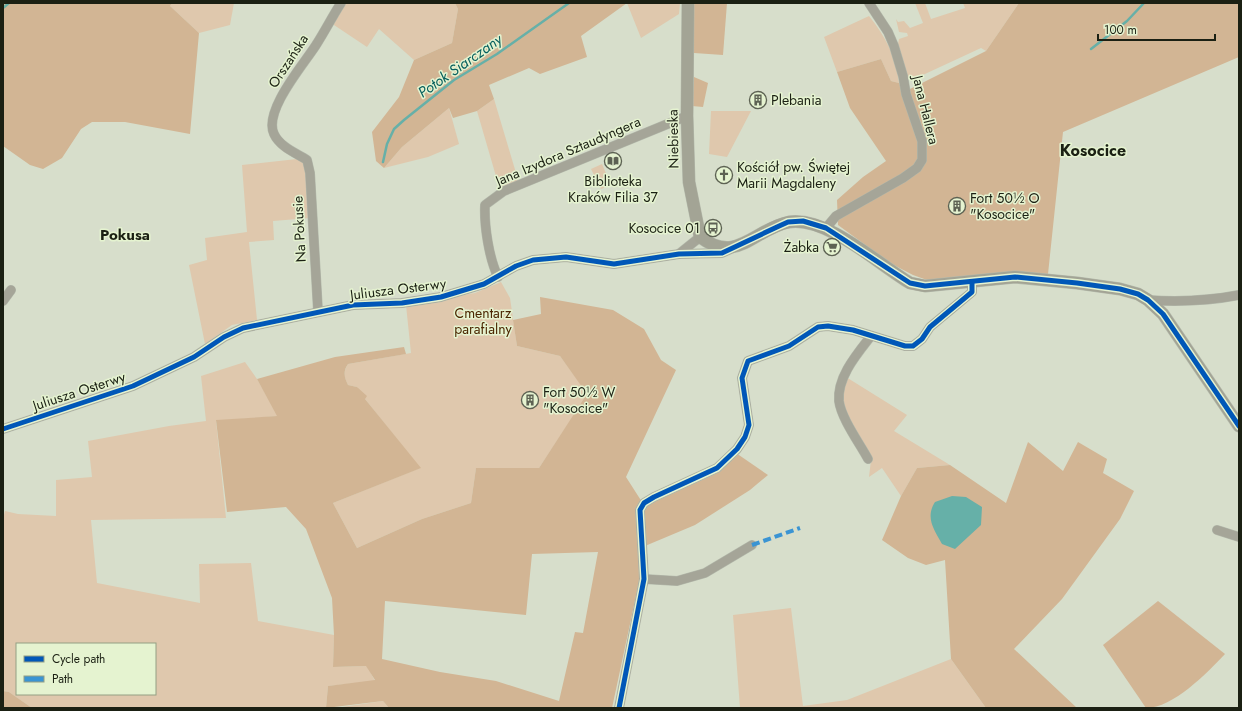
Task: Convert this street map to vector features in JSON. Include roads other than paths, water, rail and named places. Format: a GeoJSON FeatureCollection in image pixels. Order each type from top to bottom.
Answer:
{"type":"FeatureCollection","features":[{"type":"Feature","properties":{"kind":"street","name":"Orszańska"},"geometry":{"type":"LineString","coordinates":[[295,152],[284,146],[274,135],[273,118],[282,94],[316,45],[341,3]]}},
{"type":"Feature","properties":{"kind":"street","name":"Niebieska"},"geometry":{"type":"LineString","coordinates":[[688,3],[687,116],[689,182],[700,237]]}},
{"type":"Feature","properties":{"kind":"street","name":"Jana Hallera"},"geometry":{"type":"LineString","coordinates":[[826,228],[836,216],[903,178],[917,168],[922,160],[922,141],[906,94],[903,76],[894,46],[888,32],[869,3]]}},
{"type":"Feature","properties":{"kind":"street","name":"Jana Izydora Sztaudyngera"},"geometry":{"type":"LineString","coordinates":[[498,277],[494,267],[484,216],[485,205],[504,191],[687,116]]}},
{"type":"Feature","properties":{"kind":"street","name":"Na Pokusie"},"geometry":{"type":"LineString","coordinates":[[295,152],[307,160],[310,173],[318,311]]}},
{"type":"Feature","properties":{"kind":"street","name":"Juliusza Osterwy"},"geometry":{"type":"LineString","coordinates":[[3,429],[133,386],[194,357],[224,337],[244,328],[318,311],[353,305],[402,303],[441,297],[470,290],[498,277],[516,266],[533,260],[566,257],[614,264],[679,254],[722,253],[788,222],[812,223],[826,228],[910,283],[925,286],[972,282],[1015,276],[1120,289],[1148,300]]}},
{"type":"Feature","properties":{"kind":"street"},"geometry":{"type":"LineString","coordinates":[[679,254],[700,237],[709,244],[719,248],[734,248]]}},
{"type":"Feature","properties":{"kind":"street"},"geometry":{"type":"LineString","coordinates":[[620,708],[644,579],[640,510],[644,503],[654,497],[718,468],[737,449],[749,425],[742,378],[748,361],[789,346],[818,327],[838,327],[905,346],[913,346],[922,340],[930,327],[972,292],[972,282]]}},
{"type":"Feature","properties":{"kind":"street"},"geometry":{"type":"LineString","coordinates":[[3,301],[11,290]]}},
{"type":"Feature","properties":{"kind":"street"},"geometry":{"type":"LineString","coordinates":[[1148,300],[1179,302],[1212,300],[1239,296]]}},
{"type":"Feature","properties":{"kind":"street"},"geometry":{"type":"LineString","coordinates":[[1148,300],[1163,314],[1239,426]]}},
{"type":"Feature","properties":{"kind":"street"},"geometry":{"type":"LineString","coordinates":[[868,459],[839,402],[841,386],[847,370],[871,336]]}},
{"type":"Feature","properties":{"kind":"street"},"geometry":{"type":"LineString","coordinates":[[1217,530],[1239,537]]}},
{"type":"Feature","properties":{"kind":"street"},"geometry":{"type":"LineString","coordinates":[[644,579],[677,581],[705,573],[752,545]]}},
{"type":"Feature","properties":{"kind":"water"},"geometry":{"type":"Polygon","coordinates":[[[952,496],[966,497],[982,507],[981,525],[955,549],[942,544],[931,518],[932,508],[935,502],[952,496]]]}},
{"type":"Feature","properties":{"kind":"waterway"},"geometry":{"type":"LineString","coordinates":[[3,8],[9,3]]}},
{"type":"Feature","properties":{"kind":"waterway","name":"Potok Siarczany"},"geometry":{"type":"LineString","coordinates":[[383,162],[387,144],[394,129],[404,120],[454,80],[497,54],[569,3]]}},
{"type":"Feature","properties":{"kind":"waterway"},"geometry":{"type":"LineString","coordinates":[[1091,49],[1127,21],[1144,3]]}},
{"type":"Feature","properties":{"kind":"place","name":"Plebania"},"geometry":{"type":"Point","coordinates":[758,100]}},
{"type":"Feature","properties":{"kind":"place","name":"Biblioteka Kraków Filia 37"},"geometry":{"type":"Point","coordinates":[613,161]}},
{"type":"Feature","properties":{"kind":"place","name":"Kościół pw. Świętej Marii Magdaleny"},"geometry":{"type":"Point","coordinates":[724,175]}},
{"type":"Feature","properties":{"kind":"place","name":"Fort 50½ O \"Kosocice\""},"geometry":{"type":"Point","coordinates":[957,206]}},
{"type":"Feature","properties":{"kind":"place","name":"Kosocice 01"},"geometry":{"type":"Point","coordinates":[713,228]}},
{"type":"Feature","properties":{"kind":"place","name":"Żabka"},"geometry":{"type":"Point","coordinates":[832,247]}},
{"type":"Feature","properties":{"kind":"place","name":"Fort 50½ W \"Kosocice\""},"geometry":{"type":"Point","coordinates":[530,400]}},
{"type":"Feature","properties":{"kind":"district","name":"Kosocice"},"geometry":{"type":"Point","coordinates":[1093,150]}},
{"type":"Feature","properties":{"kind":"district","name":"Pokusa"},"geometry":{"type":"Point","coordinates":[125,235]}},
{"type":"Feature","properties":{"kind":"park label","name":"Cmentarz parafialny"},"geometry":{"type":"Point","coordinates":[483,322]}}]}
